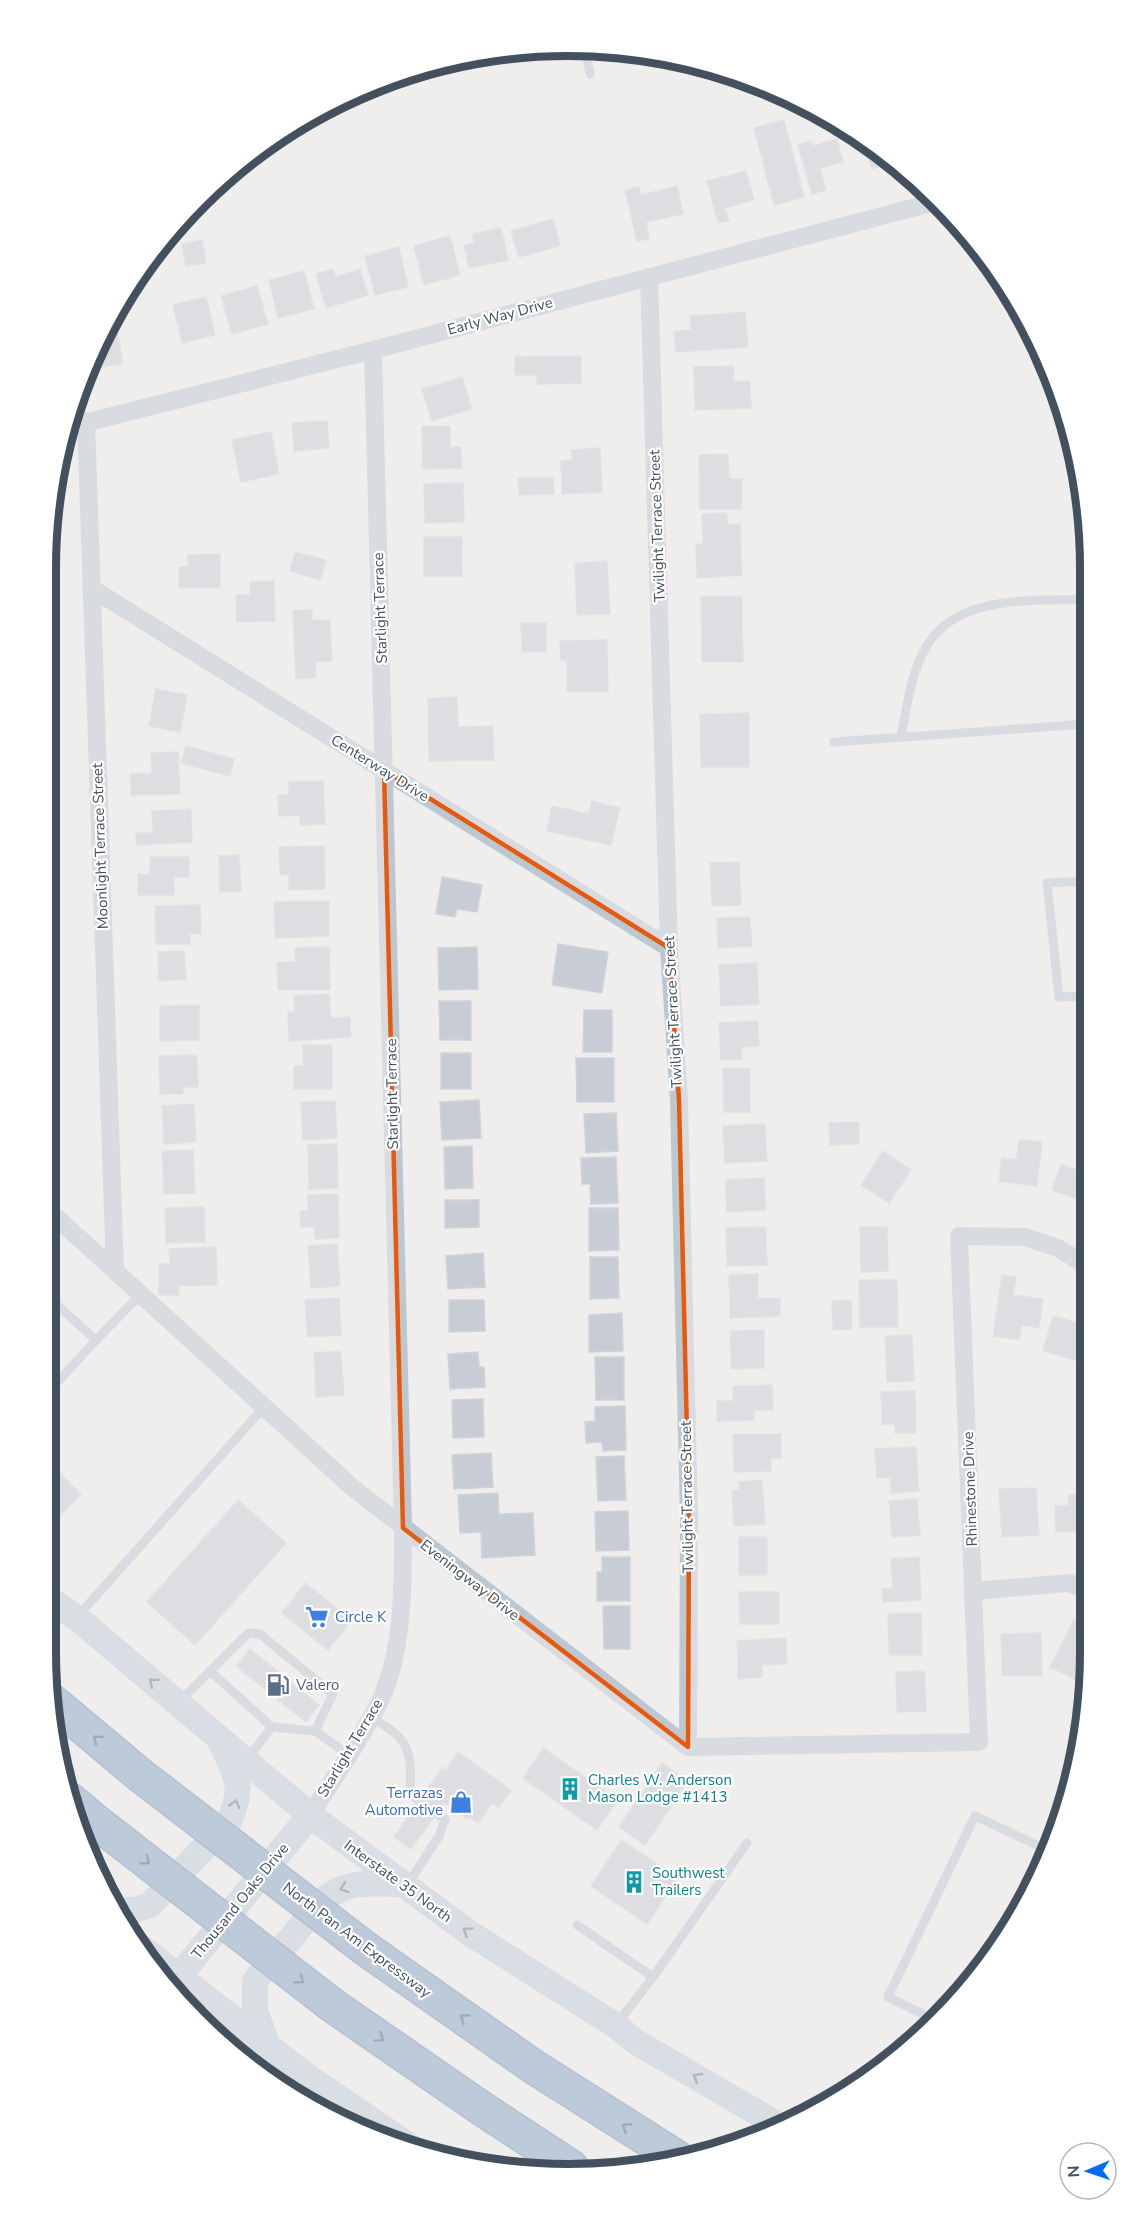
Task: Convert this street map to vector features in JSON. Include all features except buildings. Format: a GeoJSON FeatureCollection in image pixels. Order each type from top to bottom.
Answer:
{"type":"FeatureCollection","features":[{"type":"Feature","properties":{"kind":"highway","name":"North Pan Am Expressway"},"geometry":{"type":"LineString","coordinates":[[59,1707],[140,1775],[366,1949],[534,2067],[670,2153]]}},
{"type":"Feature","properties":{"kind":"highway"},"geometry":{"type":"LineString","coordinates":[[81,1809],[332,2005],[471,2102],[566,2164]]}},
{"type":"Feature","properties":{"kind":"main road","name":"Interstate 35 North"},"geometry":{"type":"LineString","coordinates":[[56,1604],[76,1618],[310,1815],[404,1886],[468,1932],[615,2025],[636,2042],[771,2121]]}},
{"type":"Feature","properties":{"kind":"main road"},"geometry":{"type":"LineString","coordinates":[[126,1910],[135,1910],[150,1905],[229,1821],[236,1806],[239,1788],[218,1738]]}},
{"type":"Feature","properties":{"kind":"main road","name":"Thousand Oaks Drive"},"geometry":{"type":"LineString","coordinates":[[176,1980],[310,1815]]}},
{"type":"Feature","properties":{"kind":"main road"},"geometry":{"type":"LineString","coordinates":[[367,2122],[300,2085],[267,2044],[255,2011],[255,1981],[322,1901],[333,1892],[347,1886],[404,1886]]}},
{"type":"Feature","properties":{"kind":"main road"},"geometry":{"type":"LineString","coordinates":[[179,1985],[235,2032],[267,2044]]}},
{"type":"Feature","properties":{"kind":"street","name":"Early Way Drive"},"geometry":{"type":"LineString","coordinates":[[76,425],[373,350],[928,204]]}},
{"type":"Feature","properties":{"kind":"street","name":"Twilight Terrace Street"},"geometry":{"type":"LineString","coordinates":[[649,277],[669,948],[679,1112],[689,1517],[688,1747]]}},
{"type":"Feature","properties":{"kind":"street","name":"Starlight Terrace"},"geometry":{"type":"LineString","coordinates":[[310,1815],[349,1755],[380,1699],[395,1649],[403,1600],[404,1528],[373,350]]}},
{"type":"Feature","properties":{"kind":"street","name":"Moonlight Terrace Street"},"geometry":{"type":"LineString","coordinates":[[86,422],[116,1271]]}},
{"type":"Feature","properties":{"kind":"street","name":"Centerway Drive"},"geometry":{"type":"LineString","coordinates":[[91,588],[669,948]]}},
{"type":"Feature","properties":{"kind":"street","name":"Eveningway Drive"},"geometry":{"type":"LineString","coordinates":[[56,1217],[353,1488],[688,1747]]}},
{"type":"Feature","properties":{"kind":"street","name":"Rhinestone Drive"},"geometry":{"type":"LineString","coordinates":[[688,1747],[979,1742],[960,1236],[1025,1237],[1058,1248],[1080,1261]]}},
{"type":"Feature","properties":{"kind":"street"},"geometry":{"type":"LineString","coordinates":[[974,1591],[1069,1583],[1080,1587]]}},
{"type":"Feature","properties":{"kind":"lane"},"geometry":{"type":"LineString","coordinates":[[587,57],[590,74]]}},
{"type":"Feature","properties":{"kind":"lane"},"geometry":{"type":"LineString","coordinates":[[901,737],[913,679],[925,648],[944,625],[968,612],[998,603],[1080,599]]}},
{"type":"Feature","properties":{"kind":"lane"},"geometry":{"type":"LineString","coordinates":[[834,742],[1080,724]]}},
{"type":"Feature","properties":{"kind":"lane"},"geometry":{"type":"LineString","coordinates":[[1080,881],[1047,883],[1059,997],[1080,996]]}},
{"type":"Feature","properties":{"kind":"lane"},"geometry":{"type":"LineString","coordinates":[[56,1384],[140,1295]]}},
{"type":"Feature","properties":{"kind":"lane"},"geometry":{"type":"LineString","coordinates":[[56,1303],[96,1340]]}},
{"type":"Feature","properties":{"kind":"lane"},"geometry":{"type":"LineString","coordinates":[[76,1618],[264,1407]]}},
{"type":"Feature","properties":{"kind":"lane"},"geometry":{"type":"LineString","coordinates":[[177,1703],[249,1634],[260,1634],[333,1694],[315,1731]]}},
{"type":"Feature","properties":{"kind":"lane"},"geometry":{"type":"LineString","coordinates":[[210,1671],[272,1727],[315,1731],[349,1755]]}},
{"type":"Feature","properties":{"kind":"lane"},"geometry":{"type":"LineString","coordinates":[[370,1717],[399,1736],[408,1751],[411,1773],[410,1794],[419,1801]]}},
{"type":"Feature","properties":{"kind":"lane"},"geometry":{"type":"LineString","coordinates":[[246,1761],[272,1727]]}},
{"type":"Feature","properties":{"kind":"lane"},"geometry":{"type":"LineString","coordinates":[[404,1886],[439,1836],[445,1819],[437,1814]]}},
{"type":"Feature","properties":{"kind":"lane"},"geometry":{"type":"LineString","coordinates":[[927,2016],[888,1997],[975,1815],[1041,1847]]}},
{"type":"Feature","properties":{"kind":"lane"},"geometry":{"type":"LineString","coordinates":[[615,2025],[653,1977],[747,1843]]}},
{"type":"Feature","properties":{"kind":"lane"},"geometry":{"type":"LineString","coordinates":[[577,1925],[653,1977]]}},
{"type":"Feature","properties":{"kind":"highlighted area"},"geometry":{"type":"Polygon","coordinates":[[[384,770],[669,948],[679,1100],[689,1517],[688,1747],[403,1528],[384,770]]]}},
{"type":"Feature","properties":{"kind":"place","name":"Circle K"},"geometry":{"type":"Point","coordinates":[317,1617]}},
{"type":"Feature","properties":{"kind":"place","name":"Valero"},"geometry":{"type":"Point","coordinates":[278,1685]}},
{"type":"Feature","properties":{"kind":"place","name":"Charles W. Anderson Mason Lodge #1413"},"geometry":{"type":"Point","coordinates":[570,1789]}},
{"type":"Feature","properties":{"kind":"place","name":"Terrazas Automotive"},"geometry":{"type":"Point","coordinates":[461,1802]}},
{"type":"Feature","properties":{"kind":"place","name":"Southwest Trailers"},"geometry":{"type":"Point","coordinates":[634,1882]}}]}
